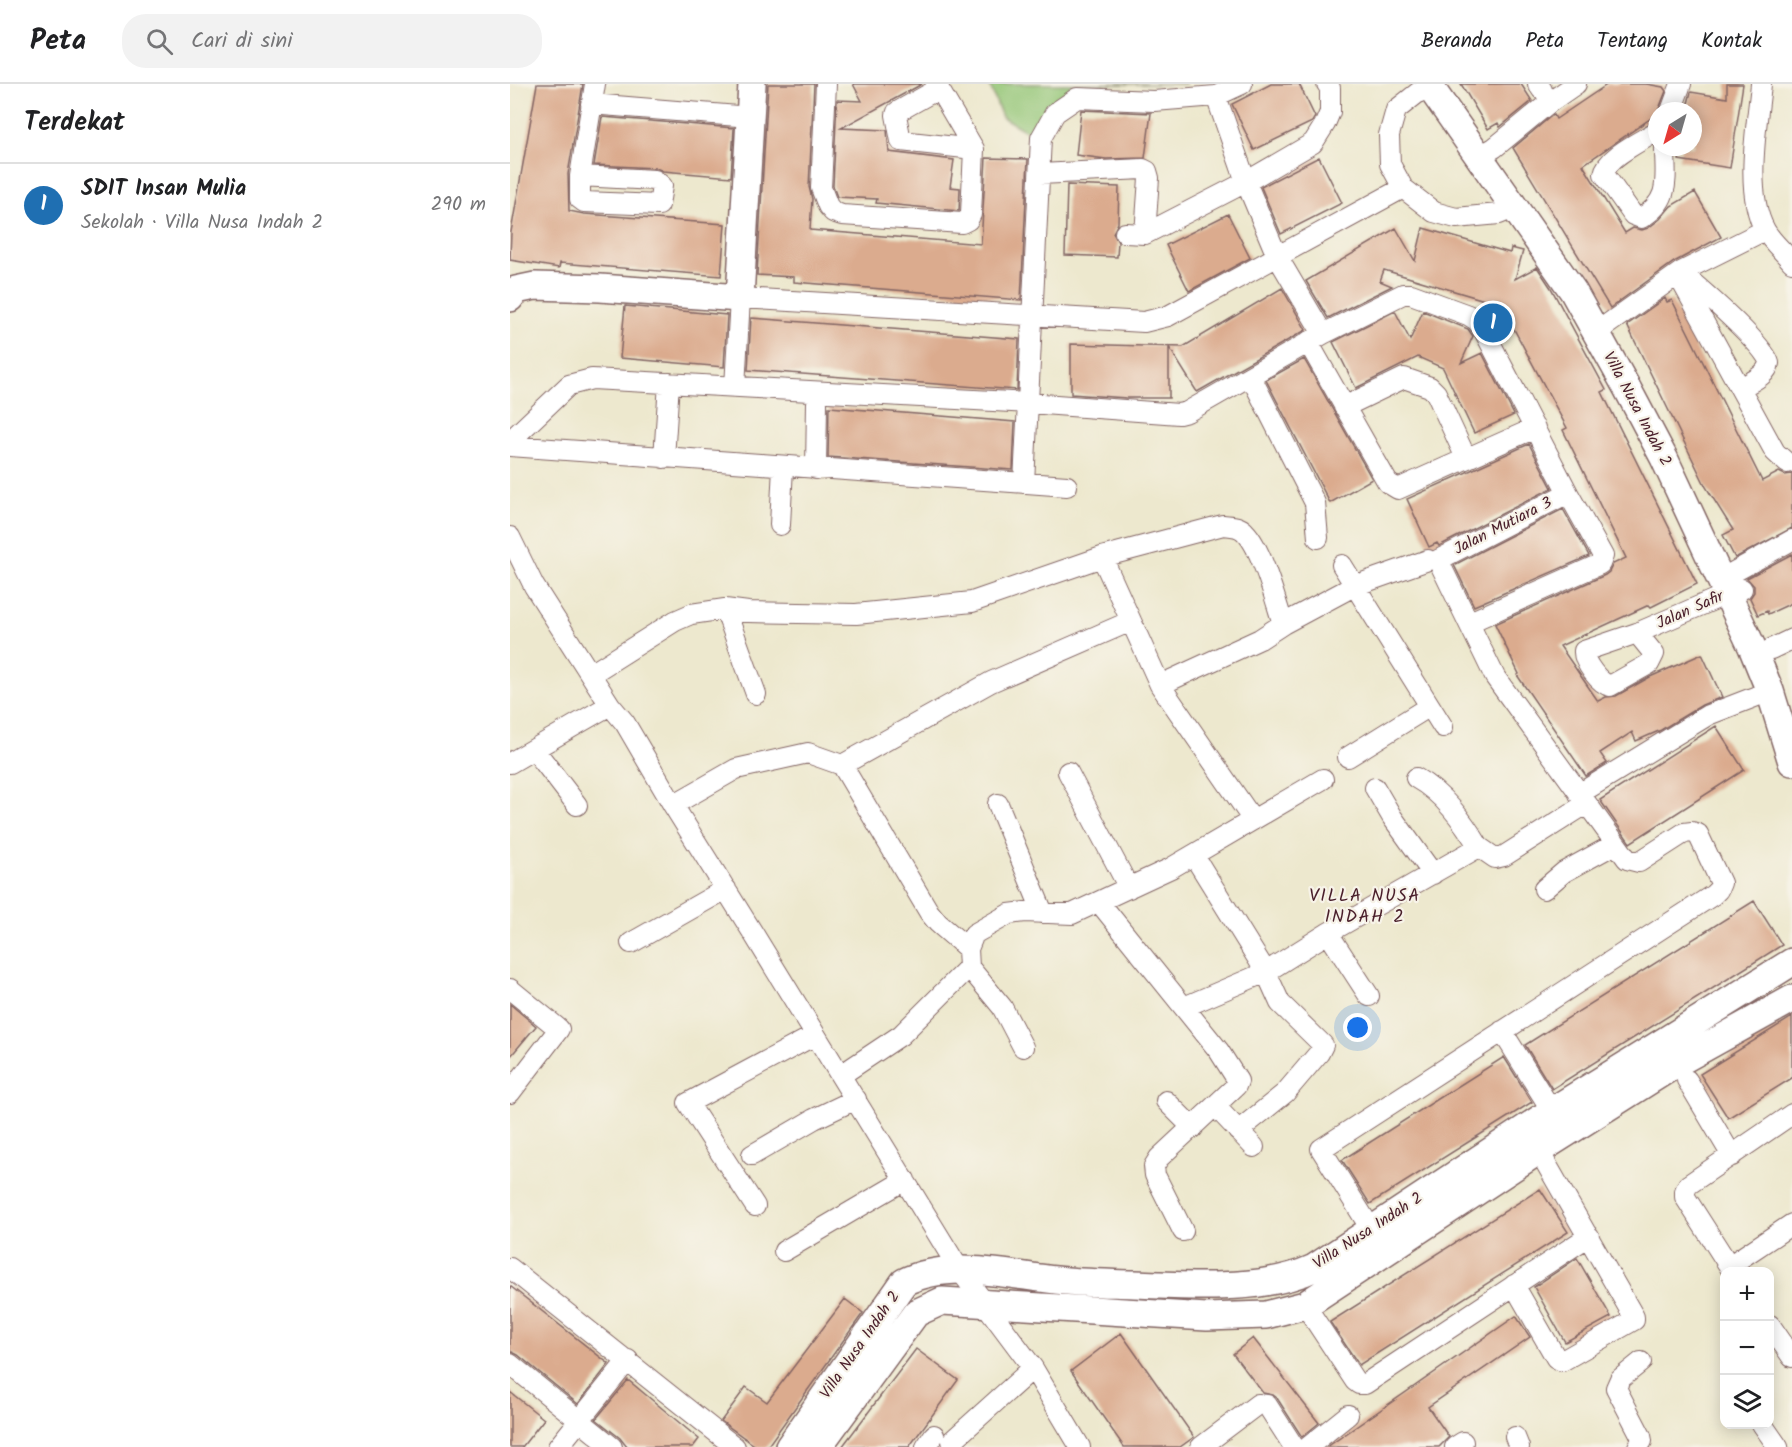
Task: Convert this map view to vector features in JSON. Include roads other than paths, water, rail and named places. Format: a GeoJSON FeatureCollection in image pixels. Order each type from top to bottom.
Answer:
{"type":"FeatureCollection","features":[{"type":"Feature","properties":{"kind":"street"},"geometry":{"type":"LineString","coordinates":[[580,176],[595,84]]}},
{"type":"Feature","properties":{"kind":"street"},"geometry":{"type":"LineString","coordinates":[[735,387],[752,84]]}},
{"type":"Feature","properties":{"kind":"street"},"geometry":{"type":"LineString","coordinates":[[825,84],[820,188],[833,212],[842,215],[954,224],[968,220],[971,214],[974,149],[937,86],[897,112],[901,141],[974,149]]}},
{"type":"Feature","properties":{"kind":"street"},"geometry":{"type":"LineString","coordinates":[[1024,483],[1041,138],[1055,113],[1077,98],[1154,101],[1216,96],[1242,84]]}},
{"type":"Feature","properties":{"kind":"street"},"geometry":{"type":"LineString","coordinates":[[1125,234],[1145,234],[1246,182],[1313,143],[1330,112],[1330,88],[1327,84]]}},
{"type":"Feature","properties":{"kind":"street"},"geometry":{"type":"LineString","coordinates":[[1428,84],[1396,110],[1389,135],[1390,164],[1403,188],[1434,212],[1456,218],[1499,214],[1516,207]]}},
{"type":"Feature","properties":{"kind":"street","name":"Villa Nusa Indah 2"},"geometry":{"type":"LineString","coordinates":[[1428,84],[1540,215],[1608,324],[1658,414],[1731,583],[1752,647],[1770,691],[1792,762]]}},
{"type":"Feature","properties":{"kind":"street","name":"Villa Nusa Indah 2"},"geometry":{"type":"LineString","coordinates":[[1452,84],[1516,207],[1573,291],[1620,391],[1664,458],[1731,583],[1782,644],[1792,707]]}},
{"type":"Feature","properties":{"kind":"street"},"geometry":{"type":"LineString","coordinates":[[1487,152],[1576,84]]}},
{"type":"Feature","properties":{"kind":"street"},"geometry":{"type":"LineString","coordinates":[[1675,102],[1682,84]]}},
{"type":"Feature","properties":{"kind":"street"},"geometry":{"type":"LineString","coordinates":[[1761,84],[1753,173],[1758,207],[1765,230],[1792,262]]}},
{"type":"Feature","properties":{"kind":"street"},"geometry":{"type":"LineString","coordinates":[[1216,96],[1246,182],[1344,407],[1388,483],[1398,489],[1535,428]]}},
{"type":"Feature","properties":{"kind":"street"},"geometry":{"type":"LineString","coordinates":[[591,104],[750,117]]}},
{"type":"Feature","properties":{"kind":"street"},"geometry":{"type":"LineString","coordinates":[[1648,137],[1611,160],[1604,171],[1633,215],[1641,218],[1654,210],[1665,191],[1665,156]]}},
{"type":"Feature","properties":{"kind":"street"},"geometry":{"type":"LineString","coordinates":[[1040,174],[1143,169],[1147,171],[1149,178],[1145,234]]}},
{"type":"Feature","properties":{"kind":"street"},"geometry":{"type":"LineString","coordinates":[[512,289],[545,286],[1144,322],[1168,316],[1403,188]]}},
{"type":"Feature","properties":{"kind":"street"},"geometry":{"type":"LineString","coordinates":[[1608,324],[1679,274],[1765,230]]}},
{"type":"Feature","properties":{"kind":"street"},"geometry":{"type":"LineString","coordinates":[[1679,274],[1743,328],[1767,354],[1769,364],[1761,376],[1741,388]]}},
{"type":"Feature","properties":{"kind":"street"},"geometry":{"type":"LineString","coordinates":[[1679,274],[1775,452],[1787,463]]}},
{"type":"Feature","properties":{"kind":"street"},"geometry":{"type":"LineString","coordinates":[[510,441],[569,385],[592,379],[1029,403],[1179,414],[1187,412],[1251,377],[1315,338],[1403,294],[1412,294],[1468,315],[1482,327],[1603,556],[1600,564],[1470,622]]}},
{"type":"Feature","properties":{"kind":"street"},"geometry":{"type":"LineString","coordinates":[[1251,377],[1315,503],[1318,538]]}},
{"type":"Feature","properties":{"kind":"street"},"geometry":{"type":"LineString","coordinates":[[1344,407],[1404,378],[1430,387],[1436,393],[1466,458]]}},
{"type":"Feature","properties":{"kind":"street"},"geometry":{"type":"LineString","coordinates":[[664,458],[669,383]]}},
{"type":"Feature","properties":{"kind":"street"},"geometry":{"type":"LineString","coordinates":[[816,469],[817,403]]}},
{"type":"Feature","properties":{"kind":"street"},"geometry":{"type":"LineString","coordinates":[[510,446],[1067,486]]}},
{"type":"Feature","properties":{"kind":"street"},"geometry":{"type":"LineString","coordinates":[[780,525],[783,467]]}},
{"type":"Feature","properties":{"kind":"street","name":"Jalan Mutiara 3"},"geometry":{"type":"LineString","coordinates":[[1160,685],[1260,639],[1354,586],[1433,560],[1568,493]]}},
{"type":"Feature","properties":{"kind":"street"},"geometry":{"type":"LineString","coordinates":[[591,674],[675,621],[691,614],[725,609],[748,612],[856,614],[972,602],[1102,557],[1223,525],[1238,526],[1257,550],[1283,624]]}},
{"type":"Feature","properties":{"kind":"street"},"geometry":{"type":"LineString","coordinates":[[510,537],[516,565],[534,586],[610,705],[625,723],[673,805],[960,1269],[1033,1368],[1080,1447]]}},
{"type":"Feature","properties":{"kind":"street","name":"Jalan Safir"},"geometry":{"type":"LineString","coordinates":[[1637,633],[1731,583],[1792,540]]}},
{"type":"Feature","properties":{"kind":"street"},"geometry":{"type":"LineString","coordinates":[[1102,557],[1160,685],[1253,820]]}},
{"type":"Feature","properties":{"kind":"street"},"geometry":{"type":"LineString","coordinates":[[1371,1229],[1321,1149],[1713,896],[1722,883],[1698,834],[1692,832],[1684,833],[1639,862],[1627,859],[1495,677],[1470,622],[1433,560]]}},
{"type":"Feature","properties":{"kind":"street"},"geometry":{"type":"LineString","coordinates":[[1342,565],[1443,727]]}},
{"type":"Feature","properties":{"kind":"street"},"geometry":{"type":"LineString","coordinates":[[725,609],[756,694]]}},
{"type":"Feature","properties":{"kind":"street"},"geometry":{"type":"LineString","coordinates":[[842,765],[991,682],[1131,621]]}},
{"type":"Feature","properties":{"kind":"street"},"geometry":{"type":"LineString","coordinates":[[1416,778],[1431,786],[1468,829],[1479,847],[1495,858],[1504,856],[1582,799],[1708,715],[1770,691]]}},
{"type":"Feature","properties":{"kind":"street"},"geometry":{"type":"LineString","coordinates":[[510,763],[610,705]]}},
{"type":"Feature","properties":{"kind":"street"},"geometry":{"type":"LineString","coordinates":[[1348,757],[1430,706]]}},
{"type":"Feature","properties":{"kind":"street"},"geometry":{"type":"LineString","coordinates":[[534,749],[577,805]]}},
{"type":"Feature","properties":{"kind":"street"},"geometry":{"type":"LineString","coordinates":[[673,805],[736,769],[808,753],[842,765],[929,912],[968,958],[1002,1007],[1023,1047]]}},
{"type":"Feature","properties":{"kind":"street"},"geometry":{"type":"LineString","coordinates":[[1068,772],[1129,888]]}},
{"type":"Feature","properties":{"kind":"street"},"geometry":{"type":"LineString","coordinates":[[840,1075],[901,1035],[968,958],[974,934],[1009,914],[1025,912],[1072,914],[1099,902],[1194,856],[1323,778]]}},
{"type":"Feature","properties":{"kind":"street"},"geometry":{"type":"LineString","coordinates":[[1375,788],[1392,817],[1432,874]]}},
{"type":"Feature","properties":{"kind":"street"},"geometry":{"type":"LineString","coordinates":[[998,804],[1043,913]]}},
{"type":"Feature","properties":{"kind":"street"},"geometry":{"type":"LineString","coordinates":[[1544,889],[1564,872],[1615,844]]}},
{"type":"Feature","properties":{"kind":"street"},"geometry":{"type":"LineString","coordinates":[[1184,1007],[1266,972],[1328,933],[1479,847]]}},
{"type":"Feature","properties":{"kind":"street"},"geometry":{"type":"LineString","coordinates":[[1194,856],[1266,972],[1280,1003],[1320,1041],[1323,1048],[1285,1093],[1238,1131]]}},
{"type":"Feature","properties":{"kind":"street"},"geometry":{"type":"LineString","coordinates":[[631,943],[726,889]]}},
{"type":"Feature","properties":{"kind":"street"},"geometry":{"type":"LineString","coordinates":[[1099,902],[1219,1051],[1238,1081],[1216,1107],[1159,1158],[1154,1166],[1183,1232]]}},
{"type":"Feature","properties":{"kind":"street"},"geometry":{"type":"LineString","coordinates":[[1328,933],[1369,996]]}},
{"type":"Feature","properties":{"kind":"street","name":"Villa Nusa Indah 2"},"geometry":{"type":"LineString","coordinates":[[818,1447],[916,1313],[942,1301],[1207,1317],[1266,1315],[1305,1305],[1532,1139],[1552,1111],[1792,962]]}},
{"type":"Feature","properties":{"kind":"street"},"geometry":{"type":"LineString","coordinates":[[510,988],[559,1029],[513,1083]]}},
{"type":"Feature","properties":{"kind":"street","name":"Villa Nusa Indah 2"},"geometry":{"type":"LineString","coordinates":[[789,1447],[904,1282],[917,1275],[960,1269],[1064,1281],[1204,1287],[1275,1281],[1298,1275],[1314,1268],[1371,1229],[1532,1139],[1677,1064],[1792,999]]}},
{"type":"Feature","properties":{"kind":"street"},"geometry":{"type":"LineString","coordinates":[[1502,1031],[1552,1111]]}},
{"type":"Feature","properties":{"kind":"street"},"geometry":{"type":"LineString","coordinates":[[755,1206],[688,1103],[815,1035]]}},
{"type":"Feature","properties":{"kind":"street"},"geometry":{"type":"LineString","coordinates":[[1687,1080],[1732,1156]]}},
{"type":"Feature","properties":{"kind":"street"},"geometry":{"type":"LineString","coordinates":[[752,1155],[814,1119],[856,1099]]}},
{"type":"Feature","properties":{"kind":"street"},"geometry":{"type":"LineString","coordinates":[[1166,1101],[1192,1128]]}},
{"type":"Feature","properties":{"kind":"street"},"geometry":{"type":"LineString","coordinates":[[1216,1107],[1254,1147]]}},
{"type":"Feature","properties":{"kind":"street"},"geometry":{"type":"LineString","coordinates":[[1730,1267],[1685,1197],[1685,1191],[1688,1185],[1792,1114]]}},
{"type":"Feature","properties":{"kind":"street"},"geometry":{"type":"LineString","coordinates":[[1514,1285],[1556,1358],[1562,1361],[1632,1322],[1634,1317],[1532,1139]]}},
{"type":"Feature","properties":{"kind":"street"},"geometry":{"type":"LineString","coordinates":[[784,1251],[905,1180]]}},
{"type":"Feature","properties":{"kind":"street"},"geometry":{"type":"LineString","coordinates":[[1734,1267],[1792,1224]]}},
{"type":"Feature","properties":{"kind":"street"},"geometry":{"type":"LineString","coordinates":[[1305,1305],[1355,1381],[1365,1384],[1589,1236]]}},
{"type":"Feature","properties":{"kind":"street"},"geometry":{"type":"LineString","coordinates":[[510,1268],[735,1447]]}},
{"type":"Feature","properties":{"kind":"street"},"geometry":{"type":"LineString","coordinates":[[1774,1331],[1792,1357]]}},
{"type":"Feature","properties":{"kind":"street"},"geometry":{"type":"LineString","coordinates":[[558,1447],[627,1360]]}},
{"type":"Feature","properties":{"kind":"street"},"geometry":{"type":"LineString","coordinates":[[1638,1447],[1642,1441],[1641,1436],[1616,1388],[1620,1379],[1641,1362]]}},
{"type":"Feature","properties":{"kind":"street"},"geometry":{"type":"LineString","coordinates":[[510,1364],[612,1447]]}},
{"type":"Feature","properties":{"kind":"street"},"geometry":{"type":"LineString","coordinates":[[937,1441],[1033,1368]]}},
{"type":"Feature","properties":{"kind":"street"},"geometry":{"type":"LineString","coordinates":[[1201,1447],[1258,1404],[1263,1404],[1268,1405],[1294,1447]]}},
{"type":"Feature","properties":{"kind":"street"},"geometry":{"type":"LineString","coordinates":[[1308,1447],[1348,1415]]}},
{"type":"Feature","properties":{"kind":"street"},"geometry":{"type":"LineString","coordinates":[[1765,1429],[1778,1447]]}},
{"type":"Feature","properties":{"kind":"place","name":"SDIT Insan Mulia"},"geometry":{"type":"Point","coordinates":[1493,323]}},
{"type":"Feature","properties":{"kind":"district","name":"VILLA NUSA INDAH 2"},"geometry":{"type":"Point","coordinates":[1365,906]}}]}
